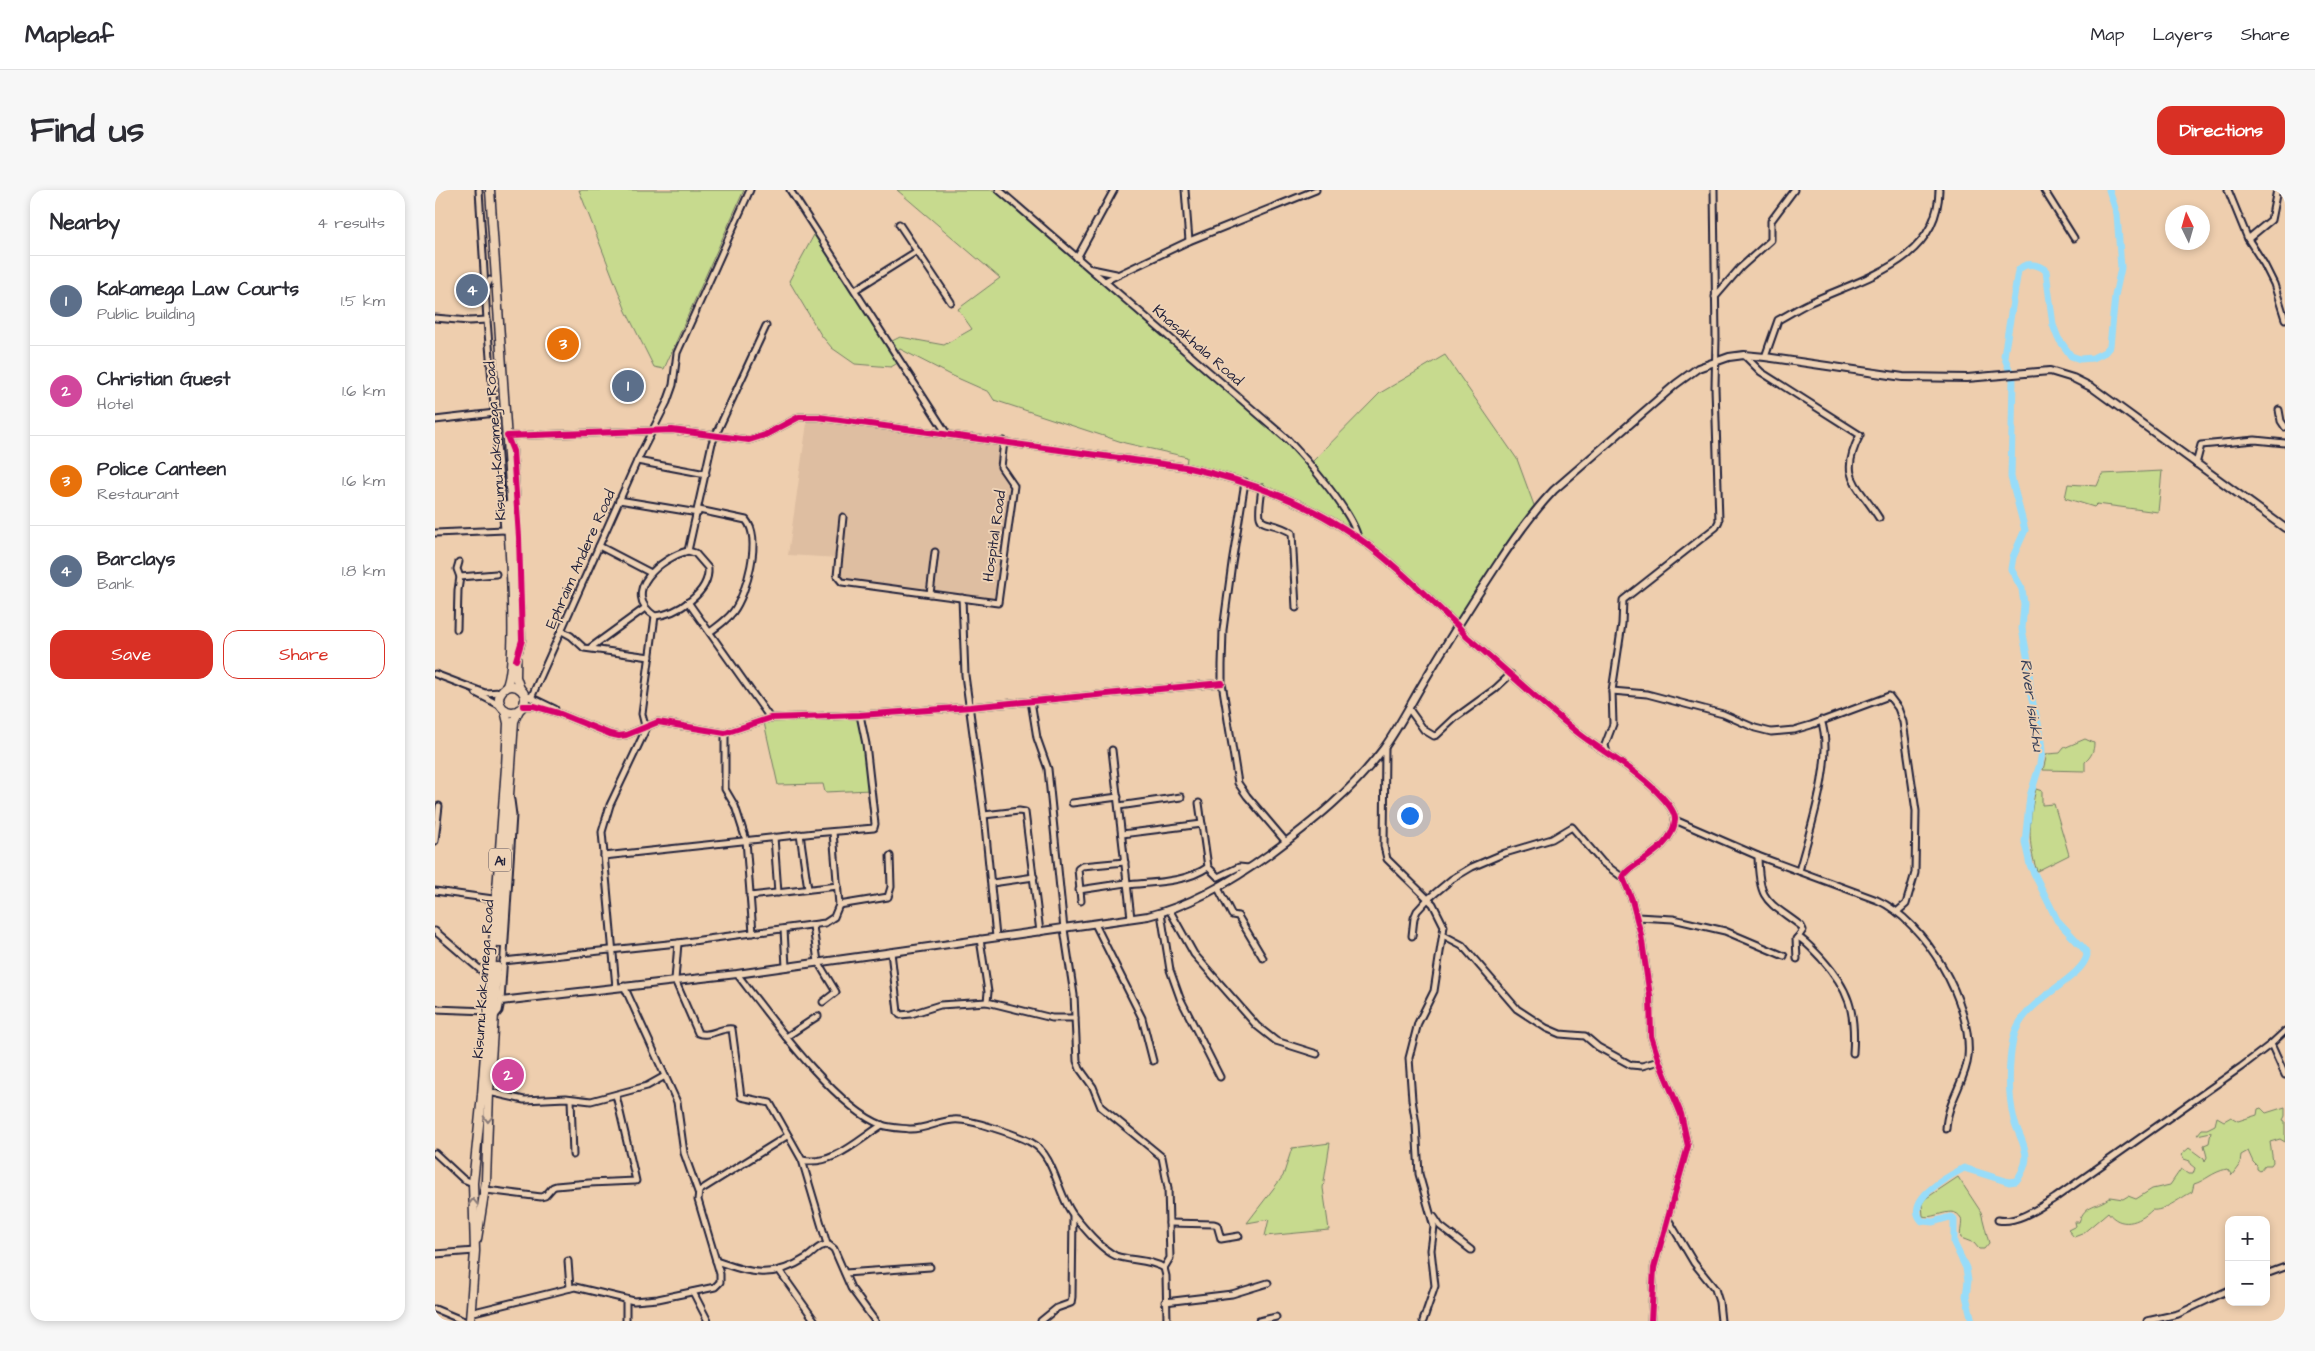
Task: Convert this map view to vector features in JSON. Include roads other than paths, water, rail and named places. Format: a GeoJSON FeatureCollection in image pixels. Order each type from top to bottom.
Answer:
{"type":"FeatureCollection","features":[{"type":"Feature","properties":{"kind":"highway","name":"Kisumu-Kakamega Road"},"geometry":{"type":"LineString","coordinates":[[484,190],[506,530],[511,640],[510,678],[504,690]]}},
{"type":"Feature","properties":{"kind":"highway","name":"Kisumu-Kakamega Road"},"geometry":{"type":"LineString","coordinates":[[489,190],[516,586],[517,683],[525,694]]}},
{"type":"Feature","properties":{"kind":"highway"},"geometry":{"type":"LineString","coordinates":[[512,686],[525,694],[521,708],[510,712],[503,708],[499,697],[504,690],[512,686]]}},
{"type":"Feature","properties":{"kind":"highway","name":"Kisumu-Kakamega Road"},"geometry":{"type":"LineString","coordinates":[[470,1317],[475,1251],[487,1172],[491,979],[508,722],[503,708]]}},
{"type":"Feature","properties":{"kind":"highway","name":"Kisumu-Kakamega Road"},"geometry":{"type":"LineString","coordinates":[[475,1251],[473,1171],[491,1013],[510,797],[514,721],[521,708]]}},
{"type":"Feature","properties":{"kind":"highway"},"geometry":{"type":"LineString","coordinates":[[473,1171],[487,1172]]}},
{"type":"Feature","properties":{"kind":"main road"},"geometry":{"type":"LineString","coordinates":[[501,1001],[737,974],[997,936],[1064,929],[1169,911],[1217,888],[1250,868],[1286,842],[1332,805],[1358,779],[1385,746],[1409,709],[1457,625],[1535,509],[1554,490],[1676,384],[1699,368],[1715,361],[1744,355],[1903,377],[1967,378],[2050,371],[2073,378],[2093,388],[2196,465],[2285,528]]}},
{"type":"Feature","properties":{"kind":"street"},"geometry":{"type":"LineString","coordinates":[[435,533],[506,530],[487,320],[479,190]]}},
{"type":"Feature","properties":{"kind":"street","name":"Ephraim Andere Road"},"geometry":{"type":"LineString","coordinates":[[525,694],[562,631],[619,500],[671,392],[677,352],[750,190]]}},
{"type":"Feature","properties":{"kind":"street"},"geometry":{"type":"LineString","coordinates":[[790,190],[947,434]]}},
{"type":"Feature","properties":{"kind":"street","name":"Khasakhala Road"},"geometry":{"type":"LineString","coordinates":[[999,190],[1288,440],[1310,465],[1347,514],[1356,528],[1358,538]]}},
{"type":"Feature","properties":{"kind":"street"},"geometry":{"type":"LineString","coordinates":[[1077,258],[1114,190]]}},
{"type":"Feature","properties":{"kind":"street"},"geometry":{"type":"LineString","coordinates":[[1185,190],[1189,241]]}},
{"type":"Feature","properties":{"kind":"street"},"geometry":{"type":"LineString","coordinates":[[1105,281],[1116,274],[1189,241],[1316,190]]}},
{"type":"Feature","properties":{"kind":"street"},"geometry":{"type":"LineString","coordinates":[[1607,752],[1605,745],[1613,724],[1612,691],[1622,624],[1623,600],[1716,527],[1719,522],[1713,190]]}},
{"type":"Feature","properties":{"kind":"street"},"geometry":{"type":"LineString","coordinates":[[1715,298],[1740,268],[1771,240],[1771,221],[1794,190]]}},
{"type":"Feature","properties":{"kind":"street"},"geometry":{"type":"LineString","coordinates":[[1765,358],[1778,320],[1809,303],[1892,267],[1910,252],[1928,231],[1934,219],[1939,190]]}},
{"type":"Feature","properties":{"kind":"street"},"geometry":{"type":"LineString","coordinates":[[2044,190],[2074,238]]}},
{"type":"Feature","properties":{"kind":"street"},"geometry":{"type":"LineString","coordinates":[[2228,190],[2248,239],[2274,284],[2285,319]]}},
{"type":"Feature","properties":{"kind":"street"},"geometry":{"type":"LineString","coordinates":[[2248,239],[2271,220],[2277,190]]}},
{"type":"Feature","properties":{"kind":"street"},"geometry":{"type":"LineString","coordinates":[[899,224],[951,302]]}},
{"type":"Feature","properties":{"kind":"street"},"geometry":{"type":"LineString","coordinates":[[855,290],[917,251]]}},
{"type":"Feature","properties":{"kind":"street"},"geometry":{"type":"LineString","coordinates":[[1090,268],[1116,274]]}},
{"type":"Feature","properties":{"kind":"street"},"geometry":{"type":"LineString","coordinates":[[485,290],[490,280]]}},
{"type":"Feature","properties":{"kind":"street"},"geometry":{"type":"LineString","coordinates":[[435,318],[487,320]]}},
{"type":"Feature","properties":{"kind":"street"},"geometry":{"type":"LineString","coordinates":[[689,551],[707,474],[712,443],[766,326]]}},
{"type":"Feature","properties":{"kind":"street"},"geometry":{"type":"LineString","coordinates":[[1744,355],[1761,372],[1860,436],[1849,459],[1850,476],[1879,518]]}},
{"type":"Feature","properties":{"kind":"street"},"geometry":{"type":"LineString","coordinates":[[2279,410],[2281,421],[2285,427]]}},
{"type":"Feature","properties":{"kind":"street"},"geometry":{"type":"LineString","coordinates":[[435,420],[495,413]]}},
{"type":"Feature","properties":{"kind":"street"},"geometry":{"type":"LineString","coordinates":[[507,436],[671,430],[742,440],[756,439],[790,420],[803,416],[1169,464],[1245,482],[1262,488],[1310,510],[1358,538],[1457,625],[1467,637],[1577,732],[1639,776],[1656,792],[1672,811],[1675,820],[1662,847],[1646,860],[1629,870],[1623,878]]}},
{"type":"Feature","properties":{"kind":"street"},"geometry":{"type":"LineString","coordinates":[[2196,465],[2201,445],[2255,440],[2285,443]]}},
{"type":"Feature","properties":{"kind":"street","name":"Hospital Road"},"geometry":{"type":"LineString","coordinates":[[962,598],[998,603],[1014,486],[1001,466],[1004,441]]}},
{"type":"Feature","properties":{"kind":"street"},"geometry":{"type":"LineString","coordinates":[[637,461],[707,474]]}},
{"type":"Feature","properties":{"kind":"street"},"geometry":{"type":"LineString","coordinates":[[1245,482],[1237,520],[1223,630],[1222,683],[1238,783],[1286,842]]}},
{"type":"Feature","properties":{"kind":"street"},"geometry":{"type":"LineString","coordinates":[[1262,488],[1259,515],[1261,520],[1266,524],[1292,533],[1296,608]]}},
{"type":"Feature","properties":{"kind":"street"},"geometry":{"type":"LineString","coordinates":[[619,500],[746,520],[751,526],[753,533],[752,557],[744,592],[733,612],[710,632]]}},
{"type":"Feature","properties":{"kind":"street"},"geometry":{"type":"LineString","coordinates":[[843,517],[837,576],[839,580],[842,582],[962,598],[965,675],[984,815],[997,936]]}},
{"type":"Feature","properties":{"kind":"street"},"geometry":{"type":"LineString","coordinates":[[599,546],[651,573]]}},
{"type":"Feature","properties":{"kind":"street"},"geometry":{"type":"LineString","coordinates":[[689,551],[695,553],[708,568],[709,575],[706,582],[688,602],[668,613],[655,616],[645,608],[641,599],[644,581],[651,573],[676,556],[689,551]]}},
{"type":"Feature","properties":{"kind":"street"},"geometry":{"type":"LineString","coordinates":[[930,594],[935,552]]}},
{"type":"Feature","properties":{"kind":"street"},"geometry":{"type":"LineString","coordinates":[[457,629],[458,590],[461,577],[457,569],[459,562]]}},
{"type":"Feature","properties":{"kind":"street"},"geometry":{"type":"LineString","coordinates":[[461,577],[497,574]]}},
{"type":"Feature","properties":{"kind":"street"},"geometry":{"type":"LineString","coordinates":[[688,602],[770,718]]}},
{"type":"Feature","properties":{"kind":"street"},"geometry":{"type":"LineString","coordinates":[[589,648],[645,608]]}},
{"type":"Feature","properties":{"kind":"street"},"geometry":{"type":"LineString","coordinates":[[615,987],[602,832],[604,822],[646,725],[642,714],[655,616]]}},
{"type":"Feature","properties":{"kind":"street"},"geometry":{"type":"LineString","coordinates":[[562,631],[571,636],[581,647],[650,657]]}},
{"type":"Feature","properties":{"kind":"street"},"geometry":{"type":"LineString","coordinates":[[435,674],[485,693],[504,690]]}},
{"type":"Feature","properties":{"kind":"street"},"geometry":{"type":"LineString","coordinates":[[1409,709],[1426,732],[1431,735],[1437,735],[1455,718],[1495,689],[1511,674]]}},
{"type":"Feature","properties":{"kind":"street"},"geometry":{"type":"LineString","coordinates":[[457,683],[503,708]]}},
{"type":"Feature","properties":{"kind":"street"},"geometry":{"type":"LineString","coordinates":[[521,708],[534,706],[619,736],[626,736],[646,725],[667,723],[725,733],[770,718],[860,715],[970,707],[1222,683]]}},
{"type":"Feature","properties":{"kind":"street"},"geometry":{"type":"LineString","coordinates":[[1612,691],[1647,694],[1723,714],[1755,728],[1771,732],[1794,730],[1889,696],[1898,708],[1905,732],[1916,811],[1915,873],[1907,904],[1898,912]]}},
{"type":"Feature","properties":{"kind":"street"},"geometry":{"type":"LineString","coordinates":[[525,694],[569,717]]}},
{"type":"Feature","properties":{"kind":"street"},"geometry":{"type":"LineString","coordinates":[[1031,701],[1037,738],[1047,769],[1075,1018],[1077,1061],[1080,1069],[1093,1087],[1101,1107],[1162,1157],[1168,1188],[1170,1258],[1164,1268],[1166,1276],[1165,1302],[1167,1321]]}},
{"type":"Feature","properties":{"kind":"street"},"geometry":{"type":"LineString","coordinates":[[604,856],[800,834],[872,829],[875,826],[866,744],[860,715]]}},
{"type":"Feature","properties":{"kind":"street"},"geometry":{"type":"LineString","coordinates":[[1799,871],[1826,763],[1825,732],[1821,720]]}},
{"type":"Feature","properties":{"kind":"street"},"geometry":{"type":"LineString","coordinates":[[725,733],[725,789],[735,806],[746,840],[753,933]]}},
{"type":"Feature","properties":{"kind":"street"},"geometry":{"type":"LineString","coordinates":[[1385,746],[1384,846],[1387,859],[1428,899],[1442,919],[1443,935],[1434,991],[1418,1023],[1409,1058],[1419,1174],[1434,1227],[1432,1260],[1436,1280],[1423,1321]]}},
{"type":"Feature","properties":{"kind":"street"},"geometry":{"type":"LineString","coordinates":[[1112,750],[1131,918]]}},
{"type":"Feature","properties":{"kind":"street"},"geometry":{"type":"LineString","coordinates":[[495,919],[492,912],[502,774],[506,767]]}},
{"type":"Feature","properties":{"kind":"street"},"geometry":{"type":"LineString","coordinates":[[435,1009],[491,1013],[499,1011],[513,815],[510,797]]}},
{"type":"Feature","properties":{"kind":"street"},"geometry":{"type":"LineString","coordinates":[[1072,803],[1118,797]]}},
{"type":"Feature","properties":{"kind":"street"},"geometry":{"type":"LineString","coordinates":[[1119,806],[1181,797]]}},
{"type":"Feature","properties":{"kind":"street"},"geometry":{"type":"LineString","coordinates":[[1199,803],[1208,867],[1218,876],[1239,868],[1250,868]]}},
{"type":"Feature","properties":{"kind":"street"},"geometry":{"type":"LineString","coordinates":[[435,841],[439,806]]}},
{"type":"Feature","properties":{"kind":"street"},"geometry":{"type":"LineString","coordinates":[[984,815],[1025,812],[1040,932]]}},
{"type":"Feature","properties":{"kind":"street"},"geometry":{"type":"LineString","coordinates":[[1675,820],[1757,856],[1877,900],[1898,912],[1918,931],[1944,969],[1955,992],[1964,1022],[1968,1058],[1950,1108],[1946,1129]]}},
{"type":"Feature","properties":{"kind":"street"},"geometry":{"type":"LineString","coordinates":[[1122,834],[1202,824]]}},
{"type":"Feature","properties":{"kind":"street"},"geometry":{"type":"LineString","coordinates":[[1412,936],[1414,918],[1428,899],[1452,879],[1472,867],[1552,839],[1572,826],[1602,862],[1623,878],[1637,916],[1650,996],[1651,1036],[1659,1061],[1681,1114],[1688,1146],[1654,1268],[1651,1321]]}},
{"type":"Feature","properties":{"kind":"street"},"geometry":{"type":"LineString","coordinates":[[503,961],[678,943],[813,926],[831,920],[839,906],[833,832]]}},
{"type":"Feature","properties":{"kind":"street"},"geometry":{"type":"LineString","coordinates":[[800,834],[808,889]]}},
{"type":"Feature","properties":{"kind":"street"},"geometry":{"type":"LineString","coordinates":[[774,837],[778,893]]}},
{"type":"Feature","properties":{"kind":"street"},"geometry":{"type":"LineString","coordinates":[[839,906],[888,897],[891,887],[890,856]]}},
{"type":"Feature","properties":{"kind":"street"},"geometry":{"type":"LineString","coordinates":[[1757,856],[1760,884],[1764,896],[1773,906],[1801,926],[1803,930],[1796,939],[1797,958]]}},
{"type":"Feature","properties":{"kind":"street"},"geometry":{"type":"LineString","coordinates":[[1081,901],[1077,874],[1082,866],[1125,862]]}},
{"type":"Feature","properties":{"kind":"street"},"geometry":{"type":"LineString","coordinates":[[1079,890],[1185,878],[1197,874],[1208,867]]}},
{"type":"Feature","properties":{"kind":"street"},"geometry":{"type":"LineString","coordinates":[[992,883],[1034,877]]}},
{"type":"Feature","properties":{"kind":"street"},"geometry":{"type":"LineString","coordinates":[[750,896],[837,886]]}},
{"type":"Feature","properties":{"kind":"street"},"geometry":{"type":"LineString","coordinates":[[1217,888],[1232,915],[1238,916],[1263,958]]}},
{"type":"Feature","properties":{"kind":"street"},"geometry":{"type":"LineString","coordinates":[[435,891],[493,899]]}},
{"type":"Feature","properties":{"kind":"street"},"geometry":{"type":"LineString","coordinates":[[1169,911],[1195,954],[1257,1026],[1276,1041],[1317,1054]]}},
{"type":"Feature","properties":{"kind":"street"},"geometry":{"type":"LineString","coordinates":[[1161,913],[1169,970],[1180,998],[1220,1077]]}},
{"type":"Feature","properties":{"kind":"street"},"geometry":{"type":"LineString","coordinates":[[1637,916],[1673,919],[1725,931],[1784,956]]}},
{"type":"Feature","properties":{"kind":"street"},"geometry":{"type":"LineString","coordinates":[[1095,924],[1142,1018],[1153,1062]]}},
{"type":"Feature","properties":{"kind":"street"},"geometry":{"type":"LineString","coordinates":[[813,926],[818,962],[836,992],[823,1002]]}},
{"type":"Feature","properties":{"kind":"street"},"geometry":{"type":"LineString","coordinates":[[784,929],[786,966]]}},
{"type":"Feature","properties":{"kind":"street"},"geometry":{"type":"LineString","coordinates":[[435,931],[491,979]]}},
{"type":"Feature","properties":{"kind":"street"},"geometry":{"type":"LineString","coordinates":[[1443,935],[1462,946],[1517,1009],[1546,1028],[1560,1034],[1585,1036],[1598,1046],[1631,1064],[1642,1066],[1659,1061]]}},
{"type":"Feature","properties":{"kind":"street"},"geometry":{"type":"LineString","coordinates":[[1799,937],[1831,970],[1848,996],[1853,1020],[1853,1053]]}},
{"type":"Feature","properties":{"kind":"street"},"geometry":{"type":"LineString","coordinates":[[980,939],[988,992],[987,1002]]}},
{"type":"Feature","properties":{"kind":"street"},"geometry":{"type":"LineString","coordinates":[[678,943],[675,980],[699,1034],[705,1035],[728,1029],[733,1030],[741,1098],[769,1102],[802,1160],[827,1244],[834,1249],[851,1288],[875,1321]]}},
{"type":"Feature","properties":{"kind":"street"},"geometry":{"type":"LineString","coordinates":[[891,952],[898,1012],[900,1015],[911,1014],[940,1004],[987,1002],[1052,1018],[1075,1018]]}},
{"type":"Feature","properties":{"kind":"street"},"geometry":{"type":"LineString","coordinates":[[737,974],[786,1037],[852,1107],[883,1125],[912,1129],[955,1119],[968,1121],[1037,1146],[1047,1159],[1061,1194],[1073,1215],[1107,1250],[1116,1255],[1164,1268]]}},
{"type":"Feature","properties":{"kind":"street"},"geometry":{"type":"LineString","coordinates":[[470,1317],[570,1288],[583,1288],[626,1300],[651,1300],[715,1287],[720,1282],[698,1192],[684,1153],[677,1102],[624,986]]}},
{"type":"Feature","properties":{"kind":"street"},"geometry":{"type":"LineString","coordinates":[[786,1037],[819,1016]]}},
{"type":"Feature","properties":{"kind":"street"},"geometry":{"type":"LineString","coordinates":[[1998,1220],[2009,1220],[2023,1215],[2055,1198],[2241,1068],[2285,1031]]}},
{"type":"Feature","properties":{"kind":"street"},"geometry":{"type":"LineString","coordinates":[[2271,1044],[2285,1075]]}},
{"type":"Feature","properties":{"kind":"street"},"geometry":{"type":"LineString","coordinates":[[489,1092],[524,1100],[571,1098],[591,1102],[647,1086],[665,1076]]}},
{"type":"Feature","properties":{"kind":"street"},"geometry":{"type":"LineString","coordinates":[[485,1190],[541,1197],[548,1194],[553,1187],[589,1182],[636,1181],[616,1095]]}},
{"type":"Feature","properties":{"kind":"street"},"geometry":{"type":"LineString","coordinates":[[571,1098],[573,1155]]}},
{"type":"Feature","properties":{"kind":"street"},"geometry":{"type":"LineString","coordinates":[[802,1160],[811,1162],[825,1161],[883,1125]]}},
{"type":"Feature","properties":{"kind":"street"},"geometry":{"type":"LineString","coordinates":[[698,1192],[787,1136]]}},
{"type":"Feature","properties":{"kind":"street"},"geometry":{"type":"LineString","coordinates":[[435,1153],[463,1179],[473,1184]]}},
{"type":"Feature","properties":{"kind":"street"},"geometry":{"type":"LineString","coordinates":[[1041,1321],[1057,1308],[1071,1303],[1073,1215]]}},
{"type":"Feature","properties":{"kind":"street"},"geometry":{"type":"LineString","coordinates":[[1432,1215],[1440,1226],[1471,1250]]}},
{"type":"Feature","properties":{"kind":"street"},"geometry":{"type":"LineString","coordinates":[[1668,1219],[1694,1263],[1715,1290],[1719,1302],[1721,1321]]}},
{"type":"Feature","properties":{"kind":"street"},"geometry":{"type":"LineString","coordinates":[[1169,1223],[1214,1224],[1217,1225],[1221,1239],[1239,1236]]}},
{"type":"Feature","properties":{"kind":"street"},"geometry":{"type":"LineString","coordinates":[[716,1261],[751,1272],[779,1270],[802,1260],[821,1246],[827,1244]]}},
{"type":"Feature","properties":{"kind":"street"},"geometry":{"type":"LineString","coordinates":[[435,1254],[475,1251]]}},
{"type":"Feature","properties":{"kind":"street"},"geometry":{"type":"LineString","coordinates":[[568,1261],[570,1288]]}},
{"type":"Feature","properties":{"kind":"street"},"geometry":{"type":"LineString","coordinates":[[2270,1272],[2285,1266]]}},
{"type":"Feature","properties":{"kind":"street"},"geometry":{"type":"LineString","coordinates":[[845,1273],[930,1267]]}},
{"type":"Feature","properties":{"kind":"street"},"geometry":{"type":"LineString","coordinates":[[779,1270],[815,1321]]}},
{"type":"Feature","properties":{"kind":"street"},"geometry":{"type":"LineString","coordinates":[[1165,1302],[1232,1294],[1267,1282]]}},
{"type":"Feature","properties":{"kind":"street"},"geometry":{"type":"LineString","coordinates":[[693,1292],[708,1321]]}},
{"type":"Feature","properties":{"kind":"street"},"geometry":{"type":"LineString","coordinates":[[2147,1321],[2177,1314],[2225,1292]]}},
{"type":"Feature","properties":{"kind":"street"},"geometry":{"type":"LineString","coordinates":[[626,1300],[626,1321]]}},
{"type":"Feature","properties":{"kind":"street"},"geometry":{"type":"LineString","coordinates":[[435,1309],[463,1321]]}},
{"type":"Feature","properties":{"kind":"street"},"geometry":{"type":"LineString","coordinates":[[1259,1321],[1276,1317]]}},
{"type":"Feature","properties":{"kind":"waterway","name":"River Isiukhu"},"geometry":{"type":"LineString","coordinates":[[1972,1321],[1966,1296],[1968,1281],[1966,1268],[1954,1243],[1954,1219],[1950,1217],[1933,1222],[1922,1221],[1918,1213],[1918,1205],[1930,1190],[1964,1168],[2009,1182],[2018,1179],[2024,1167],[2026,1157],[2025,1148],[2014,1120],[2011,1100],[2010,1070],[2013,1040],[2018,1026],[2027,1013],[2074,974],[2082,965],[2087,955],[2085,950],[2057,920],[2030,865],[2025,842],[2030,796],[2042,752],[2040,731],[2030,692],[2029,666],[2022,629],[2024,604],[2022,589],[2011,569],[2013,557],[2025,530],[2011,477],[2013,379],[2004,356],[2018,271],[2027,265],[2039,266],[2046,271],[2053,325],[2058,338],[2071,356],[2080,359],[2093,358],[2105,352],[2110,346],[2115,296],[2121,268],[2117,214],[2109,190]]}},
{"type":"Feature","properties":{"kind":"place","name":"Barclays"},"geometry":{"type":"Point","coordinates":[472,290]}},
{"type":"Feature","properties":{"kind":"place","name":"Police Canteen"},"geometry":{"type":"Point","coordinates":[563,344]}},
{"type":"Feature","properties":{"kind":"place","name":"Kakamega Law Courts"},"geometry":{"type":"Point","coordinates":[628,386]}},
{"type":"Feature","properties":{"kind":"place","name":"Christian Guest"},"geometry":{"type":"Point","coordinates":[508,1075]}}]}
